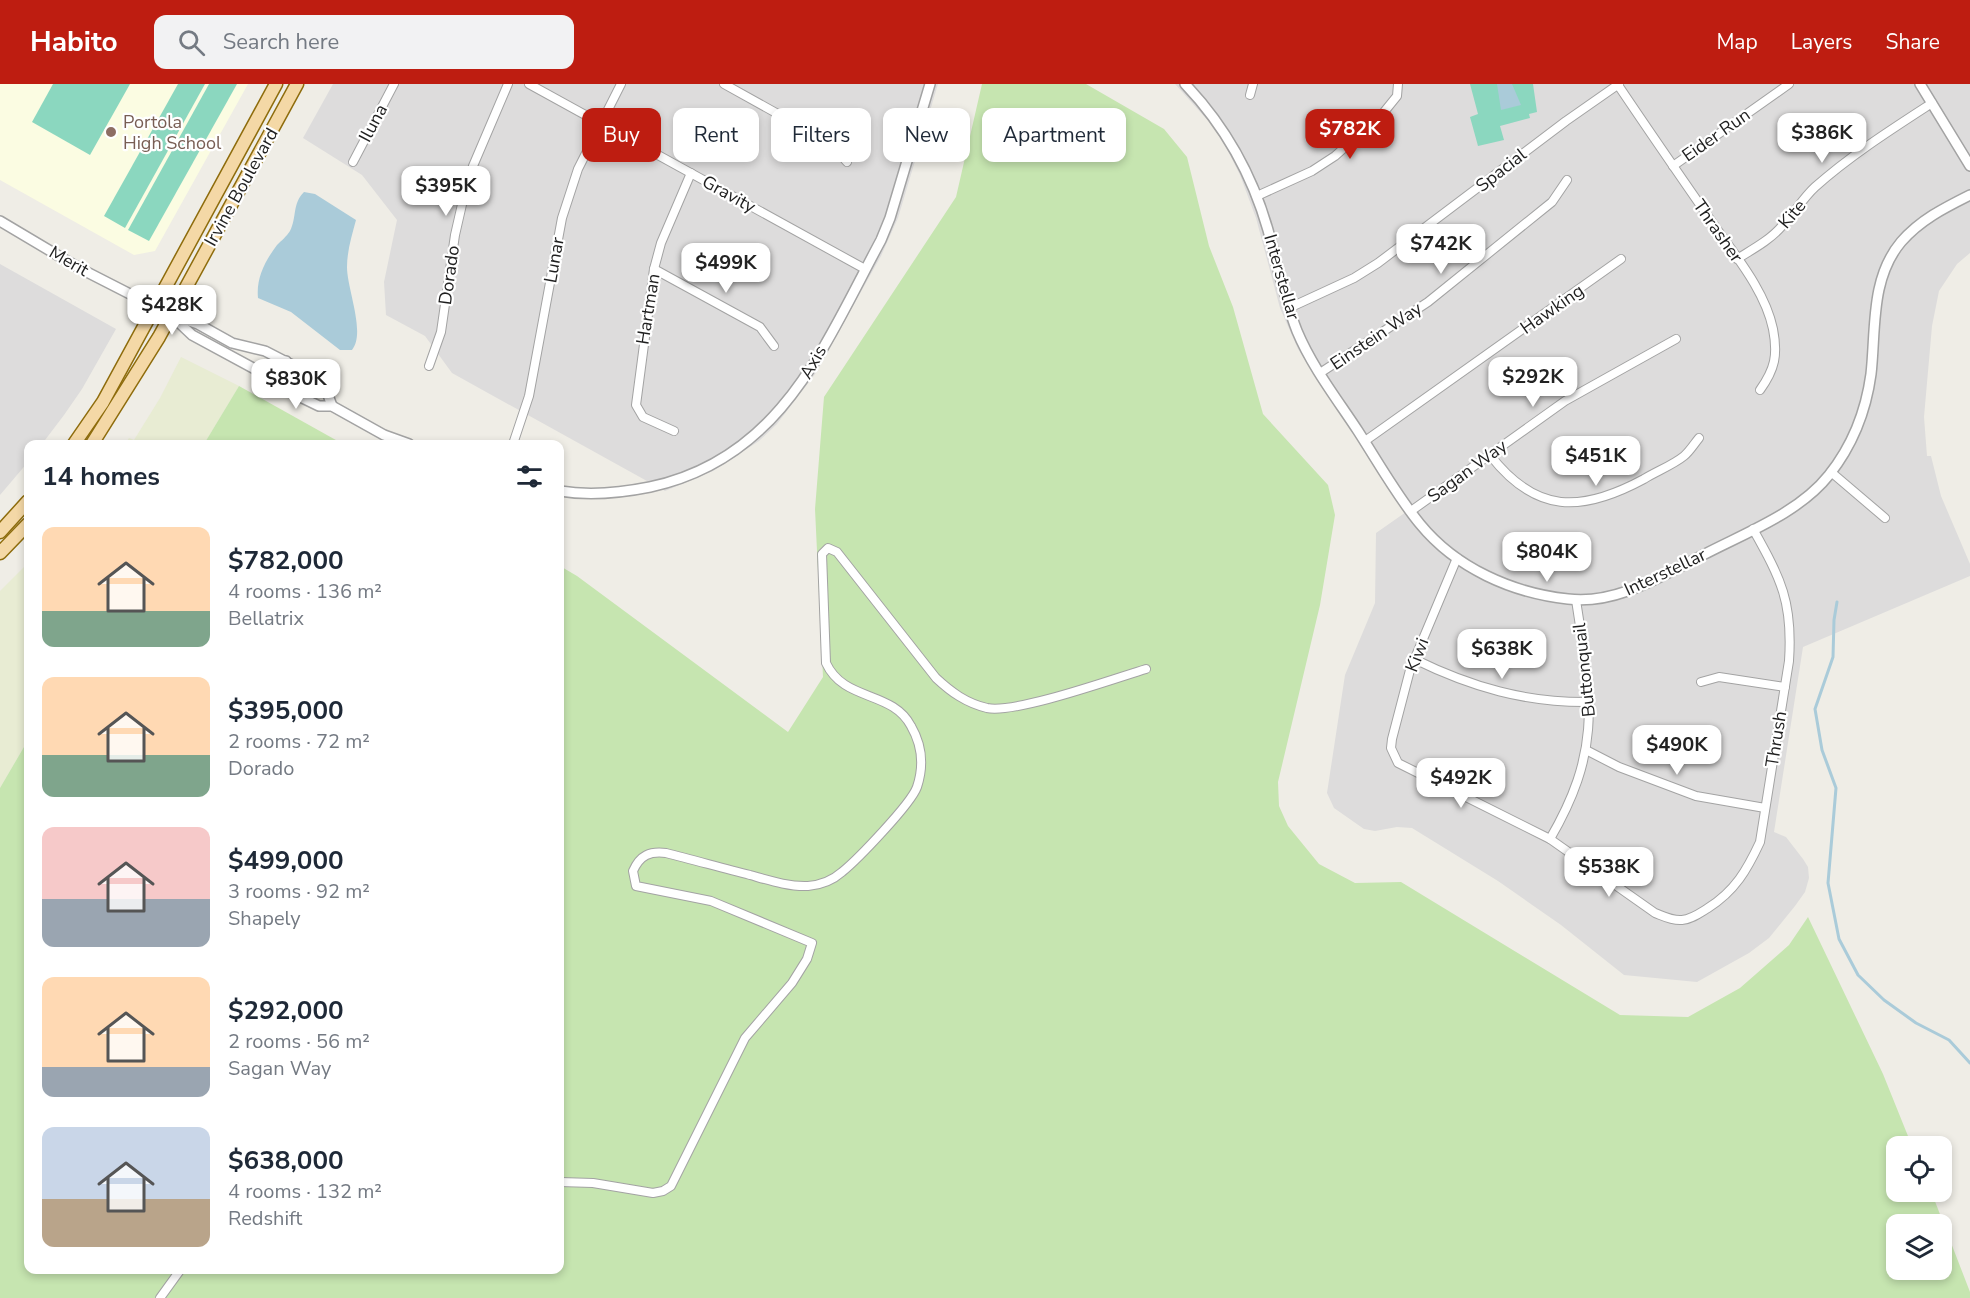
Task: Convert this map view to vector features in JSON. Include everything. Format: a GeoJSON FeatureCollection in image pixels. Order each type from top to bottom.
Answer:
{"type":"FeatureCollection","features":[{"type":"Feature","properties":{"kind":"main road","name":"Irvine Boulevard"},"geometry":{"type":"LineString","coordinates":[[77,440],[103,402],[276,84]]}},
{"type":"Feature","properties":{"kind":"main road","name":"Irvine Boulevard"},"geometry":{"type":"LineString","coordinates":[[95,440],[125,396],[297,84]]}},
{"type":"Feature","properties":{"kind":"main road"},"geometry":{"type":"LineString","coordinates":[[0,532],[24,505]]}},
{"type":"Feature","properties":{"kind":"main road"},"geometry":{"type":"LineString","coordinates":[[0,553],[24,528]]}},
{"type":"Feature","properties":{"kind":"street","name":"Iluna"},"geometry":{"type":"LineString","coordinates":[[352,162],[394,84]]}},
{"type":"Feature","properties":{"kind":"street","name":"Dorado"},"geometry":{"type":"LineString","coordinates":[[429,366],[441,332],[454,235],[463,200],[481,148],[508,84]]}},
{"type":"Feature","properties":{"kind":"street","name":"Gravity"},"geometry":{"type":"LineString","coordinates":[[529,84],[582,113]]}},
{"type":"Feature","properties":{"kind":"street","name":"Lunar"},"geometry":{"type":"LineString","coordinates":[[608,108],[621,84]]}},
{"type":"Feature","properties":{"kind":"street"},"geometry":{"type":"LineString","coordinates":[[724,84],[771,110]]}},
{"type":"Feature","properties":{"kind":"street","name":"Interstellar"},"geometry":{"type":"LineString","coordinates":[[1185,84],[1222,127],[1257,196],[1289,308],[1309,357],[1411,511],[1434,539],[1457,558],[1494,579],[1523,591],[1576,600],[1608,596],[1638,588],[1753,529],[1789,509],[1811,493],[1831,472],[1849,445],[1866,403],[1871,375],[1875,308],[1888,260],[1900,243],[1932,213],[1970,195]]}},
{"type":"Feature","properties":{"kind":"street"},"geometry":{"type":"LineString","coordinates":[[1250,95],[1253,84]]}},
{"type":"Feature","properties":{"kind":"street"},"geometry":{"type":"LineString","coordinates":[[1257,196],[1312,171],[1335,156],[1384,112],[1397,96],[1398,84]]}},
{"type":"Feature","properties":{"kind":"street","name":"Thrasher"},"geometry":{"type":"LineString","coordinates":[[1618,84],[1737,259],[1767,309],[1773,329],[1775,350],[1772,372],[1760,390]]}},
{"type":"Feature","properties":{"kind":"street","name":"Spacial"},"geometry":{"type":"LineString","coordinates":[[1289,308],[1353,278],[1378,263],[1618,84]]}},
{"type":"Feature","properties":{"kind":"street","name":"Eider Run"},"geometry":{"type":"LineString","coordinates":[[1673,166],[1789,84]]}},
{"type":"Feature","properties":{"kind":"street"},"geometry":{"type":"LineString","coordinates":[[1920,84],[1970,166]]}},
{"type":"Feature","properties":{"kind":"street","name":"Axis"},"geometry":{"type":"LineString","coordinates":[[564,491],[610,494],[662,484],[700,471],[741,447],[761,431],[793,396],[865,269],[890,218],[927,85]]}},
{"type":"Feature","properties":{"kind":"street","name":"Kite"},"geometry":{"type":"LineString","coordinates":[[1737,259],[1765,242],[1782,227],[1810,192],[1828,176],[1863,148],[1932,102]]}},
{"type":"Feature","properties":{"kind":"street","name":"Gravity"},"geometry":{"type":"LineString","coordinates":[[661,157],[865,269]]}},
{"type":"Feature","properties":{"kind":"street","name":"Lunar"},"geometry":{"type":"LineString","coordinates":[[514,440],[530,396],[562,218],[582,161]]}},
{"type":"Feature","properties":{"kind":"street","name":"Hartman"},"geometry":{"type":"LineString","coordinates":[[674,431],[643,417],[636,405],[654,269],[661,243],[691,173]]}},
{"type":"Feature","properties":{"kind":"street","name":"Einstein Way"},"geometry":{"type":"LineString","coordinates":[[1320,373],[1428,302],[1552,202],[1566,180]]}},
{"type":"Feature","properties":{"kind":"street","name":"Merit"},"geometry":{"type":"LineString","coordinates":[[0,220],[79,268],[171,315]]}},
{"type":"Feature","properties":{"kind":"street","name":"Hawking"},"geometry":{"type":"LineString","coordinates":[[1365,441],[1621,259]]}},
{"type":"Feature","properties":{"kind":"street"},"geometry":{"type":"LineString","coordinates":[[654,269],[760,327],[774,346]]}},
{"type":"Feature","properties":{"kind":"street"},"geometry":{"type":"LineString","coordinates":[[171,315],[198,324],[232,343],[265,351],[286,361],[312,377],[329,395],[332,406]]}},
{"type":"Feature","properties":{"kind":"street"},"geometry":{"type":"LineString","coordinates":[[171,315],[192,335],[274,380],[286,390],[319,406],[332,406],[384,435],[398,440]]}},
{"type":"Feature","properties":{"kind":"street","name":"Sagan Way"},"geometry":{"type":"LineString","coordinates":[[1411,511],[1565,401],[1676,339]]}},
{"type":"Feature","properties":{"kind":"street"},"geometry":{"type":"LineString","coordinates":[[274,380],[286,361]]}},
{"type":"Feature","properties":{"kind":"street"},"geometry":{"type":"LineString","coordinates":[[1490,455],[1503,472],[1520,487],[1565,502],[1587,503],[1610,496],[1684,456],[1699,438]]}},
{"type":"Feature","properties":{"kind":"street"},"geometry":{"type":"LineString","coordinates":[[1831,472],[1885,518]]}},
{"type":"Feature","properties":{"kind":"street","name":"Thrush"},"geometry":{"type":"LineString","coordinates":[[1550,840],[1655,913],[1671,920],[1682,920],[1695,916],[1722,899],[1736,886],[1749,867],[1760,842],[1785,687],[1791,632],[1787,602],[1778,572],[1753,529]]}},
{"type":"Feature","properties":{"kind":"street"},"geometry":{"type":"LineString","coordinates":[[564,1182],[593,1183],[653,1193],[671,1186],[745,1038],[792,983],[807,959],[812,943],[711,901],[636,886],[633,871],[645,855],[652,852],[666,853],[782,883],[807,886],[820,884],[842,873],[908,803],[917,789],[922,766],[920,746],[911,724],[901,712],[889,704],[840,684],[831,674],[826,663],[822,554],[828,548],[837,552],[936,678],[955,695],[985,708],[1012,708],[1146,669]]}},
{"type":"Feature","properties":{"kind":"street","name":"Kiwi"},"geometry":{"type":"LineString","coordinates":[[1457,558],[1414,659],[1391,748],[1398,763],[1408,770],[1550,840]]}},
{"type":"Feature","properties":{"kind":"street","name":"Buttonquail"},"geometry":{"type":"LineString","coordinates":[[1550,840],[1573,798],[1586,750],[1590,702],[1576,600]]}},
{"type":"Feature","properties":{"kind":"street"},"geometry":{"type":"LineString","coordinates":[[1414,659],[1451,677],[1514,696],[1538,700],[1590,702]]}},
{"type":"Feature","properties":{"kind":"street"},"geometry":{"type":"LineString","coordinates":[[1701,682],[1719,677],[1785,687]]}},
{"type":"Feature","properties":{"kind":"street"},"geometry":{"type":"LineString","coordinates":[[1586,750],[1620,767],[1696,796],[1765,808]]}},
{"type":"Feature","properties":{"kind":"street"},"geometry":{"type":"LineString","coordinates":[[160,1298],[177,1274]]}},
{"type":"Feature","properties":{"kind":"shaded area","name":"Portola High School"},"geometry":{"type":"Polygon","coordinates":[[[0,84],[248,84],[155,251],[134,255],[0,180],[0,84]]]}},
{"type":"Feature","properties":{"kind":"shaded area"},"geometry":{"type":"Polygon","coordinates":[[[333,84],[938,84],[931,108],[883,108],[883,162],[915,162],[898,218],[881,256],[815,374],[777,424],[759,441],[713,471],[665,491],[452,373],[425,336],[386,315],[384,282],[397,220],[362,175],[303,138],[333,84]]]}},
{"type":"Feature","properties":{"kind":"shaded area"},"geometry":{"type":"Polygon","coordinates":[[[1175,84],[1970,84],[1970,253],[1957,264],[1939,291],[1932,326],[1924,417],[1927,456],[1931,456],[1941,496],[1970,564],[1970,576],[1803,647],[1774,832],[1786,837],[1803,859],[1808,867],[1809,878],[1805,892],[1795,906],[1769,938],[1749,953],[1697,982],[1624,975],[1561,925],[1498,881],[1412,828],[1397,827],[1375,831],[1364,829],[1334,808],[1327,793],[1345,675],[1375,603],[1376,533],[1406,512],[1298,349],[1280,308],[1256,218],[1240,175],[1211,124],[1175,84]]]}},
{"type":"Feature","properties":{"kind":"shaded area"},"geometry":{"type":"Polygon","coordinates":[[[0,264],[116,329],[82,389],[45,440],[24,440],[24,467],[0,495],[0,264]]]}},
{"type":"Feature","properties":{"kind":"shaded area"},"geometry":{"type":"Polygon","coordinates":[[[181,357],[239,386],[206,440],[134,440],[160,398],[181,357]]]}},
{"type":"Feature","properties":{"kind":"shaded area"},"geometry":{"type":"Polygon","coordinates":[[[24,567],[24,747],[0,788],[0,591],[24,567]]]}},
{"type":"Feature","properties":{"kind":"green space"},"geometry":{"type":"Polygon","coordinates":[[[53,84],[130,84],[90,155],[32,122],[53,84]]]}},
{"type":"Feature","properties":{"kind":"green space"},"geometry":{"type":"Polygon","coordinates":[[[178,84],[205,84],[125,228],[104,216],[178,84]]]}},
{"type":"Feature","properties":{"kind":"green space"},"geometry":{"type":"Polygon","coordinates":[[[209,84],[237,84],[149,241],[128,230],[209,84]]]}},
{"type":"Feature","properties":{"kind":"green space"},"geometry":{"type":"Polygon","coordinates":[[[982,84],[1086,84],[1164,129],[1187,157],[1209,246],[1233,307],[1263,414],[1328,485],[1335,515],[1320,605],[1278,782],[1279,806],[1288,826],[1319,864],[1355,883],[1401,882],[1620,1015],[1688,1017],[1740,988],[1789,945],[1808,917],[1883,1074],[1908,1136],[1886,1136],[1886,1202],[1935,1202],[1940,1214],[1886,1214],[1886,1280],[1952,1280],[1952,1245],[1970,1292],[1970,1298],[0,1298],[0,788],[24,747],[24,1274],[564,1274],[564,568],[788,732],[823,677],[815,509],[824,397],[956,197],[964,162],[970,162],[970,136],[982,84]]]}},
{"type":"Feature","properties":{"kind":"green space"},"geometry":{"type":"Polygon","coordinates":[[[1470,84],[1533,84],[1537,112],[1529,114],[1530,118],[1500,126],[1504,140],[1478,146],[1470,117],[1478,114],[1470,84]]]}},
{"type":"Feature","properties":{"kind":"green space"},"geometry":{"type":"Polygon","coordinates":[[[239,386],[336,440],[206,440],[239,386]]]}},
{"type":"Feature","properties":{"kind":"water"},"geometry":{"type":"Polygon","coordinates":[[[1497,84],[1512,84],[1521,105],[1501,110],[1497,84]]]}},
{"type":"Feature","properties":{"kind":"water"},"geometry":{"type":"Polygon","coordinates":[[[304,192],[315,194],[356,220],[347,267],[357,322],[356,342],[352,350],[340,350],[291,312],[258,298],[258,284],[262,270],[277,245],[290,231],[296,206],[304,192]]]}},
{"type":"Feature","properties":{"kind":"waterway"},"geometry":{"type":"LineString","coordinates":[[1837,602],[1833,657],[1815,709],[1822,750],[1836,788],[1828,883],[1839,939],[1858,975],[1884,1000],[1916,1023],[1949,1040],[1970,1063]]}},
{"type":"Feature","properties":{"kind":"place","name":"Portola High School"},"geometry":{"type":"Point","coordinates":[111,132]}}]}
